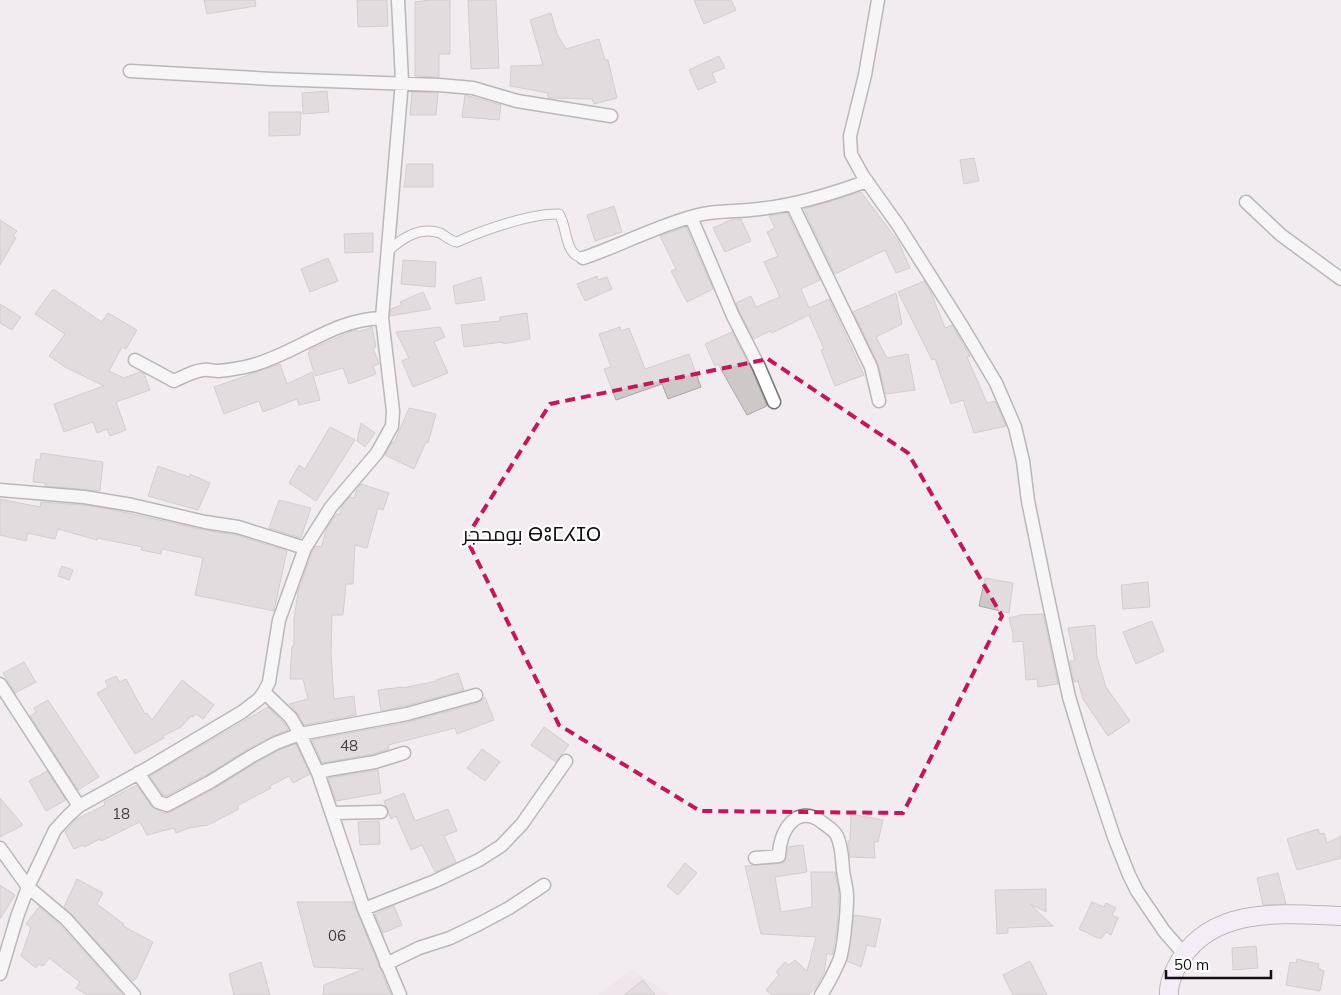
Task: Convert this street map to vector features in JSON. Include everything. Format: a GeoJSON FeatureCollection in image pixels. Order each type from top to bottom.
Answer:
{"type":"FeatureCollection","features":[{"type":"Feature","properties":{"kind":"main road"},"geometry":{"type":"LineString","coordinates":[[1169,995],[1168,992],[1175,968],[1184,954],[1195,942],[1215,927],[1249,916],[1286,914],[1341,916]]}},
{"type":"Feature","properties":{"kind":"street"},"geometry":{"type":"LineString","coordinates":[[0,974],[4,944],[55,830],[79,806],[242,712],[259,699],[269,682],[279,620],[305,548],[331,506],[377,453],[392,426],[393,411],[382,318],[401,85],[398,0]]}},
{"type":"Feature","properties":{"kind":"street"},"geometry":{"type":"LineString","coordinates":[[878,0],[865,75],[850,136],[851,154],[962,326],[996,383],[1015,427],[1023,461],[1028,501],[1069,697],[1086,753],[1114,837],[1137,891],[1164,931],[1184,954]]}},
{"type":"Feature","properties":{"kind":"street"},"geometry":{"type":"LineString","coordinates":[[130,71],[473,88],[517,101],[611,116]]}},
{"type":"Feature","properties":{"kind":"street"},"geometry":{"type":"LineString","coordinates":[[387,252],[410,235],[427,229],[458,242],[508,224],[548,214],[559,214],[564,221],[571,251],[576,257],[583,258],[608,250],[672,222],[700,215],[792,204],[867,181]]}},
{"type":"Feature","properties":{"kind":"street"},"geometry":{"type":"LineString","coordinates":[[1246,202],[1281,235],[1341,279]]}},
{"type":"Feature","properties":{"kind":"street"},"geometry":{"type":"LineString","coordinates":[[792,204],[871,367],[879,401]]}},
{"type":"Feature","properties":{"kind":"street"},"geometry":{"type":"LineString","coordinates":[[691,218],[733,316],[760,367],[774,402]]}},
{"type":"Feature","properties":{"kind":"street"},"geometry":{"type":"LineString","coordinates":[[135,360],[174,381],[203,370],[218,371],[272,359],[341,326],[367,318],[382,318]]}},
{"type":"Feature","properties":{"kind":"street"},"geometry":{"type":"LineString","coordinates":[[0,490],[84,497],[132,505],[205,522],[238,527],[305,548]]}},
{"type":"Feature","properties":{"kind":"street"},"geometry":{"type":"LineString","coordinates":[[0,684],[79,806]]}},
{"type":"Feature","properties":{"kind":"street"},"geometry":{"type":"LineString","coordinates":[[264,692],[290,718],[300,734],[318,773],[364,909],[400,995]]}},
{"type":"Feature","properties":{"kind":"street"},"geometry":{"type":"LineString","coordinates":[[138,773],[158,802],[167,805],[210,782],[252,756],[300,734],[406,714],[476,695]]}},
{"type":"Feature","properties":{"kind":"street"},"geometry":{"type":"LineString","coordinates":[[318,773],[375,762],[404,753]]}},
{"type":"Feature","properties":{"kind":"street"},"geometry":{"type":"LineString","coordinates":[[364,909],[453,873],[501,846],[522,824],[566,761]]}},
{"type":"Feature","properties":{"kind":"street"},"geometry":{"type":"LineString","coordinates":[[332,813],[381,812]]}},
{"type":"Feature","properties":{"kind":"street"},"geometry":{"type":"LineString","coordinates":[[754,858],[779,856],[783,833],[796,819],[805,815],[815,817],[837,834],[847,896],[845,930],[839,962],[821,995]]}},
{"type":"Feature","properties":{"kind":"street"},"geometry":{"type":"LineString","coordinates":[[0,848],[28,887],[66,919],[134,995]]}},
{"type":"Feature","properties":{"kind":"street"},"geometry":{"type":"LineString","coordinates":[[386,964],[419,948],[450,938],[479,924],[509,908],[544,885]]}},
{"type":"Feature","properties":{"kind":"highlighted area"},"geometry":{"type":"Polygon","coordinates":[[[768,359],[908,453],[1002,616],[903,813],[700,811],[559,725],[466,538],[550,404],[768,359]]]}},
{"type":"Feature","properties":{"kind":"shaded area"},"geometry":{"type":"Polygon","coordinates":[[[631,969],[670,995],[598,995],[631,969]]]}},
{"type":"Feature","properties":{"kind":"building"},"geometry":{"type":"Polygon","coordinates":[[[204,0],[255,0],[256,6],[207,14],[204,0]]]}},
{"type":"Feature","properties":{"kind":"building"},"geometry":{"type":"Polygon","coordinates":[[[357,0],[387,0],[388,26],[358,27],[357,0]]]}},
{"type":"Feature","properties":{"kind":"building"},"geometry":{"type":"Polygon","coordinates":[[[450,0],[450,54],[439,54],[439,77],[415,76],[415,2],[450,0]]]}},
{"type":"Feature","properties":{"kind":"building"},"geometry":{"type":"Polygon","coordinates":[[[468,0],[496,0],[499,68],[471,69],[468,0]]]}},
{"type":"Feature","properties":{"kind":"building"},"geometry":{"type":"Polygon","coordinates":[[[694,0],[731,0],[736,10],[704,24],[694,0]]]}},
{"type":"Feature","properties":{"kind":"building"},"geometry":{"type":"Polygon","coordinates":[[[551,13],[557,34],[566,49],[599,39],[605,60],[608,60],[617,98],[594,104],[592,99],[548,98],[548,93],[510,86],[511,66],[543,65],[530,20],[551,13]]]}},
{"type":"Feature","properties":{"kind":"building"},"geometry":{"type":"Polygon","coordinates":[[[719,56],[725,68],[712,73],[716,82],[698,90],[689,70],[719,56]]]}},
{"type":"Feature","properties":{"kind":"building"},"geometry":{"type":"Polygon","coordinates":[[[327,91],[329,112],[303,114],[302,93],[327,91]]]}},
{"type":"Feature","properties":{"kind":"building"},"geometry":{"type":"Polygon","coordinates":[[[412,92],[438,93],[436,115],[410,115],[412,92]]]}},
{"type":"Feature","properties":{"kind":"building"},"geometry":{"type":"Polygon","coordinates":[[[465,95],[501,105],[499,120],[462,117],[465,95]]]}},
{"type":"Feature","properties":{"kind":"building"},"geometry":{"type":"Polygon","coordinates":[[[269,112],[301,112],[300,135],[269,136],[269,112]]]}},
{"type":"Feature","properties":{"kind":"building"},"geometry":{"type":"Polygon","coordinates":[[[974,158],[979,181],[964,184],[960,160],[974,158]]]}},
{"type":"Feature","properties":{"kind":"building"},"geometry":{"type":"Polygon","coordinates":[[[407,164],[433,164],[433,187],[404,187],[407,164]]]}},
{"type":"Feature","properties":{"kind":"building"},"geometry":{"type":"Polygon","coordinates":[[[861,192],[898,241],[910,268],[896,273],[885,250],[835,274],[804,209],[861,192]]]}},
{"type":"Feature","properties":{"kind":"building"},"geometry":{"type":"Polygon","coordinates":[[[614,206],[622,232],[595,241],[587,215],[614,206]]]}},
{"type":"Feature","properties":{"kind":"building"},"geometry":{"type":"Polygon","coordinates":[[[787,213],[820,280],[801,289],[809,308],[829,299],[864,375],[835,386],[821,350],[824,349],[809,315],[772,333],[770,331],[754,339],[736,303],[751,296],[756,307],[780,297],[764,262],[778,256],[767,232],[775,228],[769,216],[787,213]]]}},
{"type":"Feature","properties":{"kind":"building"},"geometry":{"type":"Polygon","coordinates":[[[733,219],[741,219],[751,241],[725,252],[713,228],[733,219]]]}},
{"type":"Feature","properties":{"kind":"building"},"geometry":{"type":"Polygon","coordinates":[[[0,220],[17,231],[13,236],[16,238],[0,265],[0,220]]]}},
{"type":"Feature","properties":{"kind":"building"},"geometry":{"type":"Polygon","coordinates":[[[686,227],[713,289],[687,302],[671,271],[676,269],[660,236],[686,227]]]}},
{"type":"Feature","properties":{"kind":"building"},"geometry":{"type":"Polygon","coordinates":[[[373,233],[373,252],[345,253],[344,234],[373,233]]]}},
{"type":"Feature","properties":{"kind":"building"},"geometry":{"type":"Polygon","coordinates":[[[328,258],[338,281],[310,292],[301,269],[328,258]]]}},
{"type":"Feature","properties":{"kind":"building"},"geometry":{"type":"Polygon","coordinates":[[[403,260],[436,262],[435,287],[401,284],[403,260]]]}},
{"type":"Feature","properties":{"kind":"building"},"geometry":{"type":"Polygon","coordinates":[[[597,276],[598,280],[607,277],[612,289],[585,301],[577,284],[597,276]]]}},
{"type":"Feature","properties":{"kind":"building"},"geometry":{"type":"Polygon","coordinates":[[[481,277],[485,300],[456,304],[453,286],[481,277]]]}},
{"type":"Feature","properties":{"kind":"building"},"geometry":{"type":"Polygon","coordinates":[[[924,281],[930,290],[945,328],[952,325],[970,356],[967,357],[987,403],[995,401],[1006,426],[974,433],[963,400],[951,404],[935,359],[932,360],[898,292],[924,281]]]}},
{"type":"Feature","properties":{"kind":"building"},"geometry":{"type":"Polygon","coordinates":[[[53,289],[102,322],[108,313],[137,330],[126,349],[122,347],[109,371],[124,378],[140,372],[144,374],[150,390],[116,402],[126,430],[110,436],[107,429],[97,433],[93,422],[64,432],[54,404],[104,386],[65,367],[49,356],[65,334],[35,314],[53,289]]]}},
{"type":"Feature","properties":{"kind":"building"},"geometry":{"type":"Polygon","coordinates":[[[423,292],[431,309],[390,316],[391,309],[402,305],[400,302],[423,292]]]}},
{"type":"Feature","properties":{"kind":"building"},"geometry":{"type":"Polygon","coordinates":[[[896,293],[902,324],[876,337],[887,358],[908,354],[915,390],[886,394],[878,364],[853,312],[896,293]]]}},
{"type":"Feature","properties":{"kind":"building"},"geometry":{"type":"Polygon","coordinates":[[[0,304],[21,317],[12,330],[0,323],[0,304]]]}},
{"type":"Feature","properties":{"kind":"building"},"geometry":{"type":"Polygon","coordinates":[[[527,313],[530,339],[503,344],[503,342],[464,347],[461,325],[500,321],[500,317],[527,313]]]}},
{"type":"Feature","properties":{"kind":"building"},"geometry":{"type":"Polygon","coordinates":[[[372,327],[376,347],[373,348],[379,364],[373,366],[376,374],[349,384],[343,368],[315,376],[308,353],[310,352],[309,350],[350,332],[357,330],[358,332],[372,327]]]}},
{"type":"Feature","properties":{"kind":"building"},"geometry":{"type":"Polygon","coordinates":[[[440,327],[445,337],[434,342],[448,373],[413,387],[402,361],[409,358],[396,332],[440,327]]]}},
{"type":"Feature","properties":{"kind":"building"},"geometry":{"type":"Polygon","coordinates":[[[620,327],[621,331],[629,328],[645,369],[689,354],[701,387],[668,399],[662,384],[616,400],[604,369],[611,367],[599,334],[620,327]]]}},
{"type":"Feature","properties":{"kind":"building"},"geometry":{"type":"Polygon","coordinates":[[[732,332],[752,370],[767,406],[747,415],[718,364],[715,366],[705,344],[732,332]]]}},
{"type":"Feature","properties":{"kind":"building"},"geometry":{"type":"Polygon","coordinates":[[[280,364],[287,384],[312,372],[320,400],[299,405],[297,399],[263,412],[259,401],[224,414],[214,387],[280,364]]]}},
{"type":"Feature","properties":{"kind":"building"},"geometry":{"type":"Polygon","coordinates":[[[409,408],[436,414],[428,443],[426,442],[414,469],[385,455],[392,442],[394,443],[409,408]]]}},
{"type":"Feature","properties":{"kind":"building"},"geometry":{"type":"Polygon","coordinates":[[[361,423],[375,433],[365,447],[357,441],[361,423]]]}},
{"type":"Feature","properties":{"kind":"building"},"geometry":{"type":"Polygon","coordinates":[[[330,427],[355,440],[316,501],[289,483],[299,465],[305,469],[330,427]]]}},
{"type":"Feature","properties":{"kind":"building"},"geometry":{"type":"Polygon","coordinates":[[[41,453],[103,462],[100,491],[45,486],[45,483],[33,482],[36,459],[40,460],[41,453]]]}},
{"type":"Feature","properties":{"kind":"building"},"geometry":{"type":"Polygon","coordinates":[[[158,466],[189,477],[190,474],[210,483],[198,510],[148,496],[158,466]]]}},
{"type":"Feature","properties":{"kind":"building"},"geometry":{"type":"Polygon","coordinates":[[[361,484],[389,493],[383,510],[378,508],[367,548],[355,545],[353,584],[346,584],[343,615],[332,615],[331,654],[334,699],[354,696],[356,715],[304,725],[298,714],[289,704],[308,699],[303,679],[290,679],[292,646],[294,646],[294,619],[298,592],[312,552],[316,546],[321,547],[327,528],[335,516],[340,514],[342,506],[350,497],[354,498],[361,484]]]}},
{"type":"Feature","properties":{"kind":"building"},"geometry":{"type":"Polygon","coordinates":[[[0,499],[40,507],[41,502],[83,505],[114,510],[204,530],[236,535],[287,551],[274,611],[195,595],[203,558],[162,549],[161,554],[141,550],[142,547],[97,538],[97,540],[58,529],[55,539],[28,533],[26,541],[0,535],[0,499]]]}},
{"type":"Feature","properties":{"kind":"building"},"geometry":{"type":"Polygon","coordinates":[[[279,500],[311,508],[301,538],[269,528],[279,500]]]}},
{"type":"Feature","properties":{"kind":"building"},"geometry":{"type":"Polygon","coordinates":[[[62,566],[73,570],[69,580],[58,576],[62,566]]]}},
{"type":"Feature","properties":{"kind":"building"},"geometry":{"type":"Polygon","coordinates":[[[985,578],[1013,583],[1009,613],[979,606],[985,578]]]}},
{"type":"Feature","properties":{"kind":"building"},"geometry":{"type":"Polygon","coordinates":[[[1148,582],[1150,607],[1123,609],[1121,585],[1148,582]]]}},
{"type":"Feature","properties":{"kind":"building"},"geometry":{"type":"Polygon","coordinates":[[[1043,614],[1058,684],[1038,687],[1037,679],[1026,680],[1023,641],[1013,642],[1009,618],[1021,615],[1043,614]]]}},
{"type":"Feature","properties":{"kind":"building"},"geometry":{"type":"Polygon","coordinates":[[[1152,621],[1164,651],[1136,664],[1123,632],[1152,621]]]}},
{"type":"Feature","properties":{"kind":"building"},"geometry":{"type":"Polygon","coordinates":[[[1095,625],[1097,657],[1106,687],[1130,721],[1108,736],[1083,699],[1078,681],[1074,682],[1070,661],[1075,661],[1068,628],[1095,625]]]}},
{"type":"Feature","properties":{"kind":"building"},"geometry":{"type":"Polygon","coordinates":[[[24,662],[36,682],[15,693],[3,673],[24,662]]]}},
{"type":"Feature","properties":{"kind":"building"},"geometry":{"type":"Polygon","coordinates":[[[458,673],[464,690],[381,711],[378,690],[402,688],[437,681],[458,673]]]}},
{"type":"Feature","properties":{"kind":"building"},"geometry":{"type":"Polygon","coordinates":[[[116,676],[120,682],[126,679],[145,714],[147,713],[152,720],[182,680],[214,705],[203,719],[196,714],[193,717],[191,716],[181,727],[135,754],[97,693],[108,687],[105,681],[116,676]]]}},
{"type":"Feature","properties":{"kind":"building"},"geometry":{"type":"Polygon","coordinates":[[[485,697],[494,720],[457,734],[455,728],[388,745],[389,749],[373,754],[322,763],[312,740],[409,722],[478,703],[485,697]]]}},
{"type":"Feature","properties":{"kind":"building"},"geometry":{"type":"Polygon","coordinates":[[[48,700],[99,777],[78,790],[30,716],[36,712],[34,708],[48,700]]]}},
{"type":"Feature","properties":{"kind":"building"},"geometry":{"type":"Polygon","coordinates":[[[268,707],[284,723],[288,730],[272,736],[166,796],[163,795],[150,776],[268,707]]]}},
{"type":"Feature","properties":{"kind":"building"},"geometry":{"type":"Polygon","coordinates":[[[544,727],[569,745],[556,762],[531,745],[544,727]]]}},
{"type":"Feature","properties":{"kind":"building"},"geometry":{"type":"Polygon","coordinates":[[[296,744],[310,774],[293,783],[289,776],[237,806],[239,809],[208,825],[189,828],[176,833],[174,828],[147,835],[140,822],[101,841],[100,839],[84,847],[83,845],[74,849],[65,832],[75,820],[105,805],[104,802],[137,785],[152,807],[164,813],[170,812],[214,789],[279,750],[296,744]]]}},
{"type":"Feature","properties":{"kind":"building"},"geometry":{"type":"Polygon","coordinates":[[[482,749],[500,762],[485,781],[467,768],[482,749]]]}},
{"type":"Feature","properties":{"kind":"building"},"geometry":{"type":"Polygon","coordinates":[[[378,770],[381,793],[336,801],[328,778],[378,770]]]}},
{"type":"Feature","properties":{"kind":"building"},"geometry":{"type":"Polygon","coordinates":[[[47,771],[66,800],[46,811],[29,781],[47,771]]]}},
{"type":"Feature","properties":{"kind":"building"},"geometry":{"type":"Polygon","coordinates":[[[404,793],[415,821],[448,809],[457,831],[444,836],[456,862],[435,872],[422,845],[411,850],[396,816],[391,819],[384,801],[404,793]]]}},
{"type":"Feature","properties":{"kind":"building"},"geometry":{"type":"Polygon","coordinates":[[[0,798],[23,825],[0,837],[0,798]]]}},
{"type":"Feature","properties":{"kind":"building"},"geometry":{"type":"Polygon","coordinates":[[[851,814],[883,820],[878,842],[874,842],[875,858],[850,857],[848,841],[850,841],[851,814]]]}},
{"type":"Feature","properties":{"kind":"building"},"geometry":{"type":"Polygon","coordinates":[[[379,821],[380,844],[360,845],[358,822],[379,821]]]}},
{"type":"Feature","properties":{"kind":"building"},"geometry":{"type":"Polygon","coordinates":[[[1318,829],[1320,834],[1324,833],[1327,843],[1341,836],[1341,858],[1297,870],[1287,839],[1318,829]]]}},
{"type":"Feature","properties":{"kind":"building"},"geometry":{"type":"Polygon","coordinates":[[[803,845],[807,872],[775,877],[781,912],[812,907],[811,872],[835,872],[839,893],[833,953],[832,955],[827,953],[824,973],[809,995],[772,995],[766,990],[779,975],[776,972],[785,962],[789,965],[795,960],[807,971],[816,937],[761,934],[745,866],[783,863],[787,857],[788,847],[803,845]]]}},
{"type":"Feature","properties":{"kind":"building"},"geometry":{"type":"Polygon","coordinates":[[[685,863],[697,873],[678,895],[667,886],[685,863]]]}},
{"type":"Feature","properties":{"kind":"building"},"geometry":{"type":"Polygon","coordinates":[[[1278,873],[1286,904],[1263,905],[1257,878],[1278,873]]]}},
{"type":"Feature","properties":{"kind":"building"},"geometry":{"type":"Polygon","coordinates":[[[77,879],[103,893],[97,904],[124,924],[123,926],[153,942],[136,979],[133,981],[64,907],[77,879]]]}},
{"type":"Feature","properties":{"kind":"building"},"geometry":{"type":"Polygon","coordinates":[[[0,885],[15,895],[0,919],[0,885]]]}},
{"type":"Feature","properties":{"kind":"building"},"geometry":{"type":"Polygon","coordinates":[[[1046,889],[1046,912],[1030,904],[1053,926],[1008,928],[1008,933],[997,934],[995,890],[1046,889]]]}},
{"type":"Feature","properties":{"kind":"building"},"geometry":{"type":"Polygon","coordinates":[[[297,902],[353,902],[391,995],[323,995],[324,985],[364,969],[314,967],[297,902]]]}},
{"type":"Feature","properties":{"kind":"building"},"geometry":{"type":"Polygon","coordinates":[[[1092,902],[1104,907],[1106,903],[1116,908],[1112,915],[1118,918],[1111,935],[1106,932],[1102,938],[1098,938],[1079,929],[1092,902]]]}},
{"type":"Feature","properties":{"kind":"building"},"geometry":{"type":"Polygon","coordinates":[[[394,906],[402,925],[383,933],[375,914],[394,906]]]}},
{"type":"Feature","properties":{"kind":"building"},"geometry":{"type":"Polygon","coordinates":[[[39,907],[60,925],[123,995],[87,995],[76,988],[80,982],[49,958],[43,966],[39,964],[36,968],[21,956],[31,928],[26,924],[39,907]]]}},
{"type":"Feature","properties":{"kind":"building"},"geometry":{"type":"Polygon","coordinates":[[[854,915],[881,919],[875,947],[867,945],[861,967],[847,961],[854,915]]]}},
{"type":"Feature","properties":{"kind":"building"},"geometry":{"type":"Polygon","coordinates":[[[1256,946],[1258,968],[1233,970],[1232,948],[1256,946]]]}},
{"type":"Feature","properties":{"kind":"building"},"geometry":{"type":"Polygon","coordinates":[[[1297,959],[1319,964],[1318,968],[1324,971],[1320,991],[1286,985],[1290,962],[1296,963],[1297,959]]]}},
{"type":"Feature","properties":{"kind":"building"},"geometry":{"type":"Polygon","coordinates":[[[1030,961],[1047,995],[1013,995],[1003,975],[1030,961]]]}},
{"type":"Feature","properties":{"kind":"building"},"geometry":{"type":"Polygon","coordinates":[[[261,962],[270,995],[234,995],[229,974],[261,962]]]}},
{"type":"Feature","properties":{"kind":"building"},"geometry":{"type":"Polygon","coordinates":[[[643,980],[655,995],[624,995],[643,980]]]}},
{"type":"Feature","properties":{"kind":"district","name":"بومحجر ⴱⵓⵎⵃⵊⵔ"},"geometry":{"type":"Point","coordinates":[532,533]}}]}
